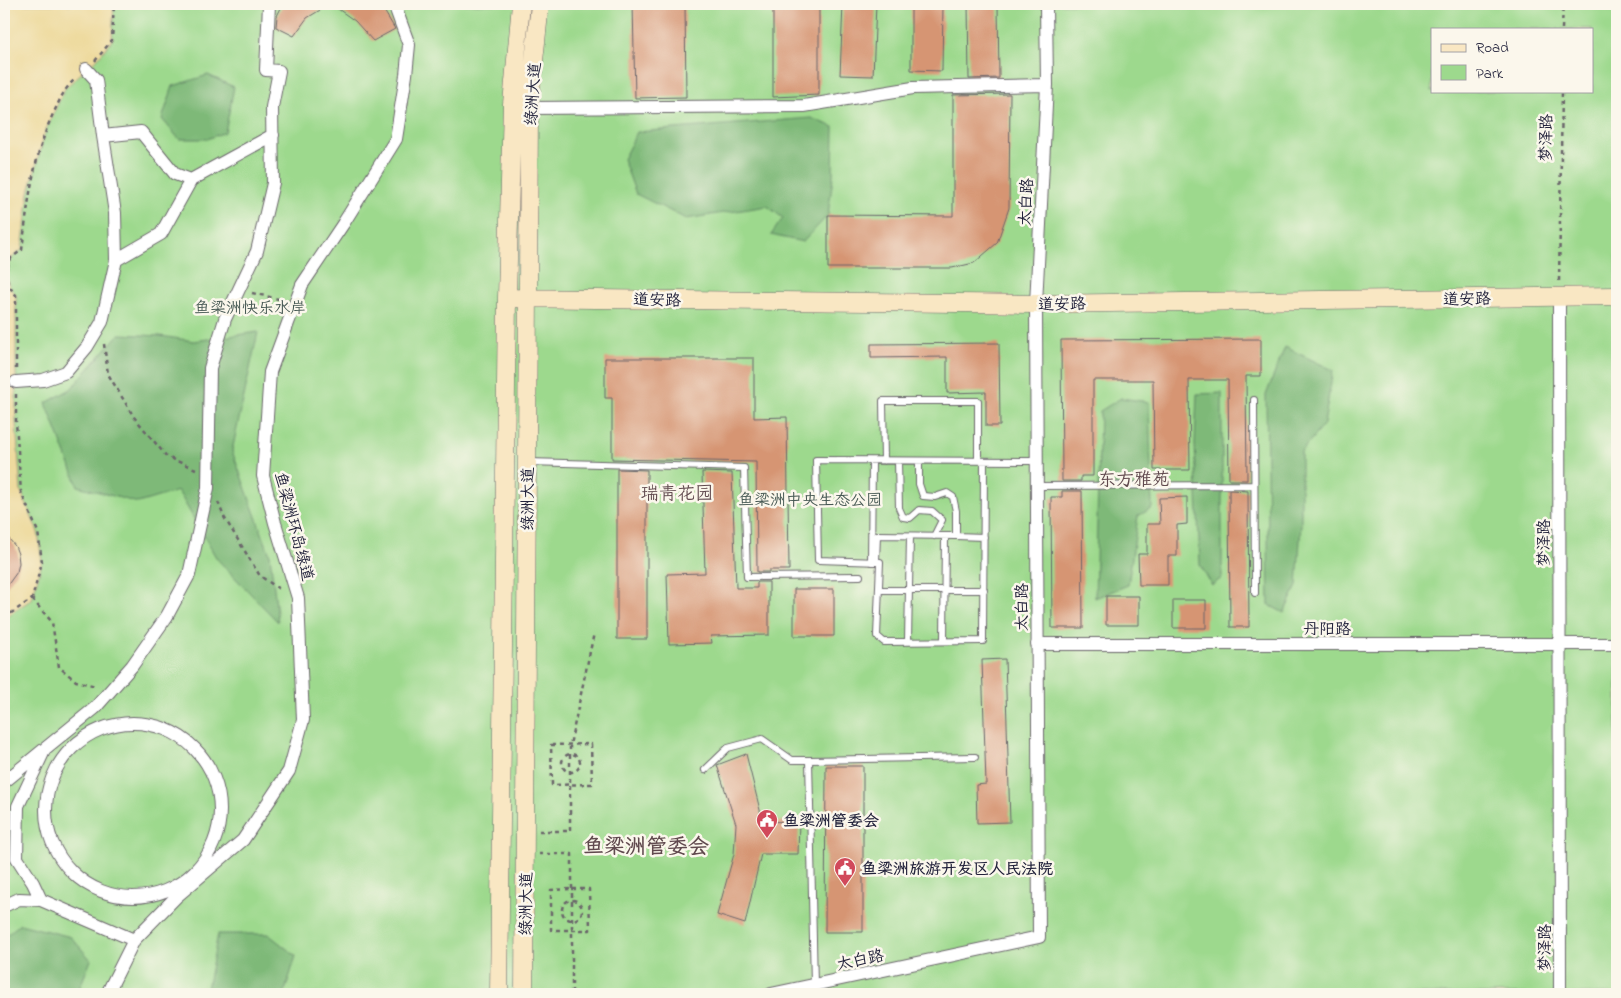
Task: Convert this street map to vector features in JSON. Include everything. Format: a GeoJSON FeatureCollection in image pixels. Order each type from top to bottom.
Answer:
{"type":"FeatureCollection","features":[{"type":"Feature","properties":{"kind":"main road","name":"绿洲大道"},"geometry":{"type":"LineString","coordinates":[[499,994],[507,298],[512,104],[521,4]]}},
{"type":"Feature","properties":{"kind":"main road","name":"绿洲大道"},"geometry":{"type":"LineString","coordinates":[[524,994],[529,108],[540,4]]}},
{"type":"Feature","properties":{"kind":"main road","name":"道安路"},"geometry":{"type":"LineString","coordinates":[[507,298],[1036,304],[1617,296]]}},
{"type":"Feature","properties":{"kind":"street"},"geometry":{"type":"LineString","coordinates":[[4,782],[95,708],[112,689],[132,666],[167,616],[189,575],[208,488],[210,368],[224,319],[257,251],[273,183],[272,107],[279,71],[266,70],[269,4]]}},
{"type":"Feature","properties":{"kind":"street","name":"鱼梁洲环岛绿道"},"geometry":{"type":"LineString","coordinates":[[107,994],[134,940],[176,897],[243,840],[289,771],[303,720],[298,598],[275,524],[263,476],[270,372],[302,285],[396,140],[409,45],[394,4]]}},
{"type":"Feature","properties":{"kind":"street","name":"太白路"},"geometry":{"type":"LineString","coordinates":[[771,994],[1039,937],[1036,304],[1047,85],[1046,4]]}},
{"type":"Feature","properties":{"kind":"street"},"geometry":{"type":"LineString","coordinates":[[16,382],[43,380],[66,372],[87,347],[102,322],[116,260],[115,213],[96,80],[86,69]]}},
{"type":"Feature","properties":{"kind":"street"},"geometry":{"type":"LineString","coordinates":[[529,108],[804,106],[913,88],[1047,85]]}},
{"type":"Feature","properties":{"kind":"street"},"geometry":{"type":"LineString","coordinates":[[103,136],[141,132],[175,174],[191,180]]}},
{"type":"Feature","properties":{"kind":"street"},"geometry":{"type":"LineString","coordinates":[[116,260],[161,234],[191,180],[273,135]]}},
{"type":"Feature","properties":{"kind":"street","name":"梦泽路"},"geometry":{"type":"LineString","coordinates":[[1559,297],[1560,994]]}},
{"type":"Feature","properties":{"kind":"street","name":"丹阳路"},"geometry":{"type":"LineString","coordinates":[[1037,644],[1617,644]]}},
{"type":"Feature","properties":{"kind":"street"},"geometry":{"type":"LineString","coordinates":[[81,720],[91,733]]}},
{"type":"Feature","properties":{"kind":"street"},"geometry":{"type":"LineString","coordinates":[[119,723],[149,723],[177,733],[200,752],[214,776],[221,804],[218,832],[207,858],[188,878],[164,893],[137,898],[109,895],[84,883],[62,862],[49,836],[46,806],[52,777],[68,751],[91,733],[119,723]]}},
{"type":"Feature","properties":{"kind":"street"},"geometry":{"type":"LineString","coordinates":[[41,900],[18,858],[18,806],[45,748]]}},
{"type":"Feature","properties":{"kind":"street"},"geometry":{"type":"LineString","coordinates":[[4,906],[19,899],[41,900],[134,940]]}},
{"type":"Feature","properties":{"kind":"lane"},"geometry":{"type":"LineString","coordinates":[[1254,400],[1254,593]]}},
{"type":"Feature","properties":{"kind":"lane"},"geometry":{"type":"LineString","coordinates":[[884,461],[883,401],[978,401],[981,461],[984,537],[983,641],[884,642],[877,636],[880,562],[818,560],[816,460],[872,461],[884,461],[898,461],[919,461],[981,461],[1037,461]]}},
{"type":"Feature","properties":{"kind":"lane"},"geometry":{"type":"LineString","coordinates":[[872,461],[873,562]]}},
{"type":"Feature","properties":{"kind":"lane"},"geometry":{"type":"LineString","coordinates":[[898,461],[899,508],[903,517],[910,518],[919,510],[932,511],[942,520],[934,536]]}},
{"type":"Feature","properties":{"kind":"lane"},"geometry":{"type":"LineString","coordinates":[[919,461],[919,484],[923,496],[935,497],[947,493],[953,497],[956,511],[956,536]]}},
{"type":"Feature","properties":{"kind":"lane"},"geometry":{"type":"LineString","coordinates":[[527,462],[744,468],[747,577],[860,576]]}},
{"type":"Feature","properties":{"kind":"lane"},"geometry":{"type":"LineString","coordinates":[[1037,486],[1254,485]]}},
{"type":"Feature","properties":{"kind":"lane"},"geometry":{"type":"LineString","coordinates":[[873,562],[877,535],[984,537]]}},
{"type":"Feature","properties":{"kind":"lane"},"geometry":{"type":"LineString","coordinates":[[908,642],[910,536]]}},
{"type":"Feature","properties":{"kind":"lane"},"geometry":{"type":"LineString","coordinates":[[944,641],[945,536]]}},
{"type":"Feature","properties":{"kind":"lane"},"geometry":{"type":"LineString","coordinates":[[879,590],[984,590]]}},
{"type":"Feature","properties":{"kind":"lane"},"geometry":{"type":"LineString","coordinates":[[705,770],[728,748],[762,739],[792,760],[975,758]]}},
{"type":"Feature","properties":{"kind":"lane"},"geometry":{"type":"LineString","coordinates":[[809,760],[814,985]]}},
{"type":"Feature","properties":{"kind":"path"},"geometry":{"type":"LineString","coordinates":[[4,618],[32,599],[42,562],[38,532],[21,492],[16,422],[16,295],[8,285],[6,272],[11,258],[22,250],[29,193],[45,132],[65,88],[98,58],[112,40],[114,4]]}},
{"type":"Feature","properties":{"kind":"path"},"geometry":{"type":"LineString","coordinates":[[1562,28],[1563,4]]}},
{"type":"Feature","properties":{"kind":"path","name":"梦泽路"},"geometry":{"type":"LineString","coordinates":[[1559,297],[1562,92]]}},
{"type":"Feature","properties":{"kind":"path"},"geometry":{"type":"LineString","coordinates":[[239,290],[295,303]]}},
{"type":"Feature","properties":{"kind":"path"},"geometry":{"type":"LineString","coordinates":[[102,322],[108,374],[134,417],[167,457],[208,474]]}},
{"type":"Feature","properties":{"kind":"path"},"geometry":{"type":"LineString","coordinates":[[218,500],[224,517],[260,576],[275,588],[298,598]]}},
{"type":"Feature","properties":{"kind":"path"},"geometry":{"type":"LineString","coordinates":[[32,599],[52,622],[59,667],[76,681],[112,689]]}},
{"type":"Feature","properties":{"kind":"path"},"geometry":{"type":"LineString","coordinates":[[525,831],[570,831],[570,745],[594,633]]}},
{"type":"Feature","properties":{"kind":"path"},"geometry":{"type":"LineString","coordinates":[[591,744],[592,784],[552,785],[551,745],[570,745],[591,744]]}},
{"type":"Feature","properties":{"kind":"path"},"geometry":{"type":"LineString","coordinates":[[570,754],[576,756],[580,763],[576,771],[570,772],[565,770],[562,765],[565,756],[570,754]]}},
{"type":"Feature","properties":{"kind":"path"},"geometry":{"type":"LineString","coordinates":[[525,854],[572,854],[572,994]]}},
{"type":"Feature","properties":{"kind":"path"},"geometry":{"type":"LineString","coordinates":[[572,889],[589,889],[590,930],[551,930],[551,890],[572,889]]}},
{"type":"Feature","properties":{"kind":"path"},"geometry":{"type":"LineString","coordinates":[[572,899],[578,901],[582,910],[578,918],[572,920],[565,917],[562,911],[565,902],[572,899]]}},
{"type":"Feature","properties":{"kind":"green space","name":"鱼梁洲中央生态公园"},"geometry":{"type":"Polygon","coordinates":[[[4,4],[1617,4],[1617,994],[4,994],[4,4]]]}},
{"type":"Feature","properties":{"kind":"green space"},"geometry":{"type":"Polygon","coordinates":[[[208,75],[234,87],[225,132],[207,139],[179,139],[162,119],[173,86],[208,75]]]}},
{"type":"Feature","properties":{"kind":"green space"},"geometry":{"type":"Polygon","coordinates":[[[811,118],[834,127],[833,177],[828,215],[803,242],[771,235],[783,218],[767,206],[686,219],[636,194],[623,159],[637,132],[811,118]]]}},
{"type":"Feature","properties":{"kind":"green space"},"geometry":{"type":"Polygon","coordinates":[[[258,332],[232,451],[270,555],[278,622],[217,559],[178,491],[138,503],[78,486],[46,403],[71,389],[119,334],[160,336],[194,341],[258,332]]]}},
{"type":"Feature","properties":{"kind":"green space"},"geometry":{"type":"Polygon","coordinates":[[[1285,347],[1333,370],[1324,424],[1301,452],[1301,524],[1297,586],[1284,613],[1269,605],[1266,395],[1285,347]]]}},
{"type":"Feature","properties":{"kind":"green space"},"geometry":{"type":"Polygon","coordinates":[[[1222,393],[1222,578],[1212,585],[1200,565],[1195,444],[1197,394],[1222,393]]]}},
{"type":"Feature","properties":{"kind":"green space"},"geometry":{"type":"Polygon","coordinates":[[[1121,398],[1149,402],[1152,508],[1138,516],[1128,585],[1095,598],[1100,411],[1121,398]]]}},
{"type":"Feature","properties":{"kind":"green space"},"geometry":{"type":"Polygon","coordinates":[[[20,924],[71,937],[91,960],[77,994],[4,994],[4,937],[20,924]]]}},
{"type":"Feature","properties":{"kind":"green space"},"geometry":{"type":"Polygon","coordinates":[[[218,934],[268,934],[296,956],[284,994],[206,994],[218,934]]]}},
{"type":"Feature","properties":{"kind":"sand"},"geometry":{"type":"Polygon","coordinates":[[[4,4],[114,4],[112,40],[98,58],[65,88],[45,132],[29,193],[22,250],[11,259],[8,265],[8,283],[16,295],[16,422],[21,491],[38,532],[42,562],[32,599],[4,618],[4,4]]]}},
{"type":"Feature","properties":{"kind":"building"},"geometry":{"type":"Polygon","coordinates":[[[283,4],[330,4],[307,18],[294,36],[276,27],[277,16],[283,4]]]}},
{"type":"Feature","properties":{"kind":"building"},"geometry":{"type":"Polygon","coordinates":[[[331,4],[380,4],[395,29],[373,41],[355,21],[331,4]]]}},
{"type":"Feature","properties":{"kind":"building"},"geometry":{"type":"Polygon","coordinates":[[[633,4],[685,4],[686,97],[635,98],[633,4]]]}},
{"type":"Feature","properties":{"kind":"building"},"geometry":{"type":"Polygon","coordinates":[[[773,4],[819,4],[819,95],[773,97],[773,4]]]}},
{"type":"Feature","properties":{"kind":"building"},"geometry":{"type":"Polygon","coordinates":[[[843,4],[876,4],[873,76],[840,75],[843,4]]]}},
{"type":"Feature","properties":{"kind":"building"},"geometry":{"type":"Polygon","coordinates":[[[911,4],[943,4],[942,71],[911,70],[911,4]]]}},
{"type":"Feature","properties":{"kind":"building"},"geometry":{"type":"Polygon","coordinates":[[[968,4],[998,4],[999,78],[969,79],[968,4]]]}},
{"type":"Feature","properties":{"kind":"building"},"geometry":{"type":"Polygon","coordinates":[[[1010,94],[1009,208],[997,243],[974,263],[952,268],[828,268],[828,215],[953,216],[953,95],[1010,94]]]}},
{"type":"Feature","properties":{"kind":"building"},"geometry":{"type":"Polygon","coordinates":[[[1261,339],[1261,376],[1246,376],[1247,480],[1229,480],[1228,380],[1189,380],[1190,470],[1154,470],[1153,380],[1093,380],[1093,476],[1081,476],[1081,481],[1062,481],[1061,340],[1261,339]]]}},
{"type":"Feature","properties":{"kind":"building"},"geometry":{"type":"Polygon","coordinates":[[[999,343],[1000,426],[986,426],[986,392],[947,393],[947,357],[871,358],[871,344],[999,343]]]}},
{"type":"Feature","properties":{"kind":"building"},"geometry":{"type":"Polygon","coordinates":[[[605,358],[754,358],[754,418],[787,417],[789,570],[757,572],[756,462],[612,459],[612,398],[605,398],[605,358]]]}},
{"type":"Feature","properties":{"kind":"building"},"geometry":{"type":"Polygon","coordinates":[[[617,469],[647,470],[647,639],[617,639],[617,469]]]}},
{"type":"Feature","properties":{"kind":"building"},"geometry":{"type":"Polygon","coordinates":[[[702,472],[732,473],[736,588],[757,588],[757,582],[769,582],[769,635],[711,636],[712,643],[669,644],[667,574],[705,573],[702,472]]]}},
{"type":"Feature","properties":{"kind":"building"},"geometry":{"type":"Polygon","coordinates":[[[1229,490],[1248,491],[1249,627],[1230,627],[1229,490]]]}},
{"type":"Feature","properties":{"kind":"building"},"geometry":{"type":"Polygon","coordinates":[[[1062,491],[1082,491],[1083,628],[1052,628],[1051,497],[1062,497],[1062,491]]]}},
{"type":"Feature","properties":{"kind":"building"},"geometry":{"type":"Polygon","coordinates":[[[1187,497],[1187,524],[1177,525],[1177,556],[1168,556],[1168,585],[1139,585],[1138,554],[1147,554],[1147,524],[1160,524],[1159,498],[1187,497]]]}},
{"type":"Feature","properties":{"kind":"building"},"geometry":{"type":"Polygon","coordinates":[[[4,533],[15,546],[19,563],[17,572],[4,590],[4,533]]]}},
{"type":"Feature","properties":{"kind":"building"},"geometry":{"type":"Polygon","coordinates":[[[794,589],[834,589],[834,636],[794,636],[794,589]]]}},
{"type":"Feature","properties":{"kind":"building"},"geometry":{"type":"Polygon","coordinates":[[[1106,596],[1139,596],[1139,625],[1106,625],[1106,596]]]}},
{"type":"Feature","properties":{"kind":"building"},"geometry":{"type":"Polygon","coordinates":[[[1173,600],[1206,600],[1206,628],[1173,628],[1173,600]]]}},
{"type":"Feature","properties":{"kind":"building"},"geometry":{"type":"Polygon","coordinates":[[[1005,659],[1010,822],[977,823],[976,785],[986,784],[982,660],[1005,659]]]}},
{"type":"Feature","properties":{"kind":"building","name":"鱼梁洲管委会"},"geometry":{"type":"Polygon","coordinates":[[[746,754],[763,822],[799,821],[798,854],[761,854],[745,924],[717,915],[734,854],[736,824],[717,765],[746,754]]]}},
{"type":"Feature","properties":{"kind":"building"},"geometry":{"type":"Polygon","coordinates":[[[826,766],[863,766],[863,932],[825,932],[826,766]]]}},
{"type":"Feature","properties":{"kind":"place","name":"鱼梁洲管委会"},"geometry":{"type":"Point","coordinates":[767,839]}},
{"type":"Feature","properties":{"kind":"place","name":"鱼梁洲旅游开发区人民法院"},"geometry":{"type":"Point","coordinates":[845,887]}},
{"type":"Feature","properties":{"kind":"district","name":"东方雅苑"},"geometry":{"type":"Point","coordinates":[1134,479]}},
{"type":"Feature","properties":{"kind":"district","name":"瑞青花园"},"geometry":{"type":"Point","coordinates":[677,493]}},
{"type":"Feature","properties":{"kind":"district","name":"鱼梁洲管委会"},"geometry":{"type":"Point","coordinates":[646,846]}},
{"type":"Feature","properties":{"kind":"park label","name":"鱼梁洲快乐水岸"},"geometry":{"type":"Point","coordinates":[250,307]}}]}
